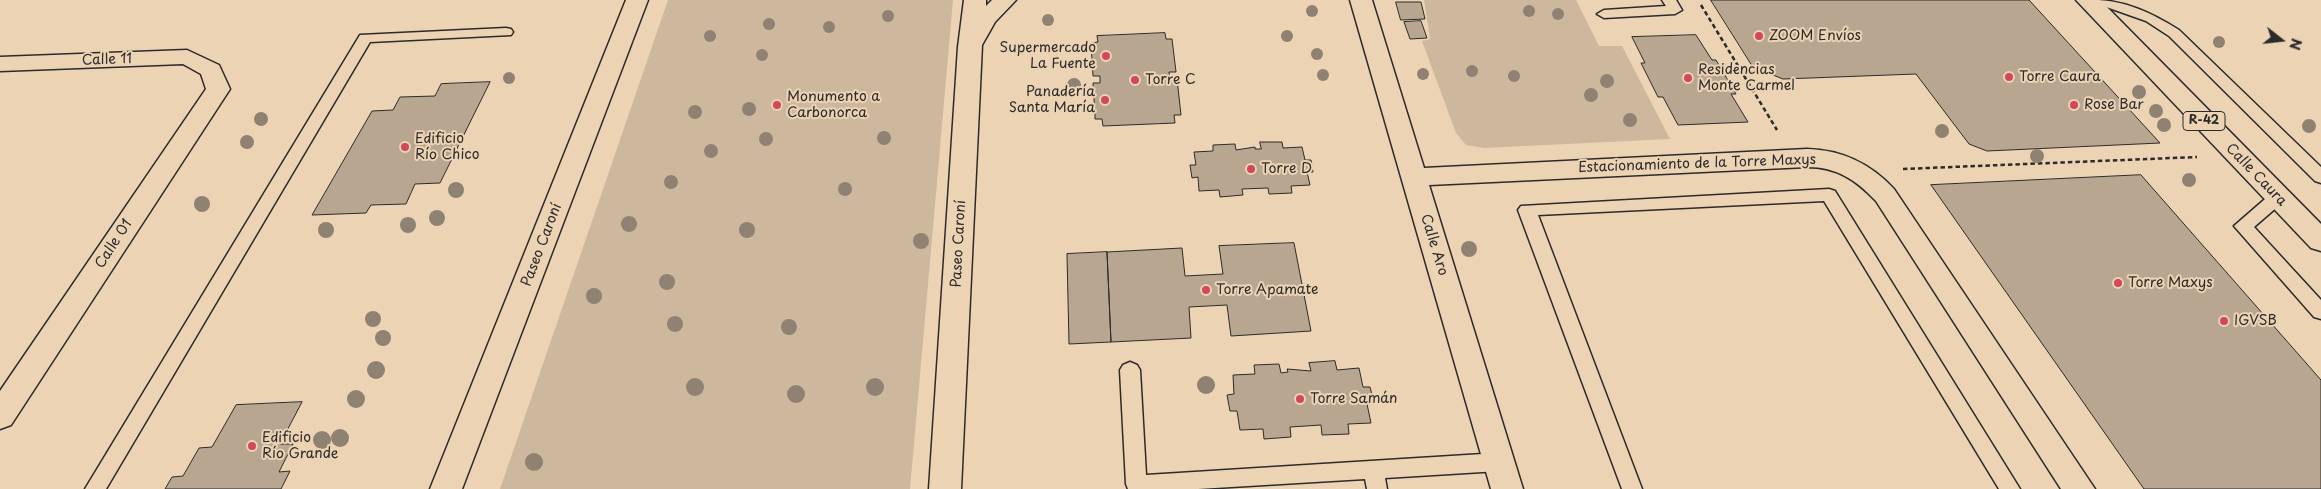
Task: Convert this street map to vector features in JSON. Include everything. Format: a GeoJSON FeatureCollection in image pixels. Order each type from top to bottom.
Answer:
{"type":"FeatureCollection","features":[{"type":"Feature","properties":{"kind":"street","name":"Paseo Caroní"},"geometry":{"type":"LineString","coordinates":[[446,489],[637,0]]}},
{"type":"Feature","properties":{"kind":"street","name":"Paseo Caroní"},"geometry":{"type":"LineString","coordinates":[[945,489],[970,47],[975,0]]}},
{"type":"Feature","properties":{"kind":"street"},"geometry":{"type":"LineString","coordinates":[[970,47],[985,19],[1005,0]]}},
{"type":"Feature","properties":{"kind":"street","name":"Calle Aro"},"geometry":{"type":"LineString","coordinates":[[1361,0],[1507,489]]}},
{"type":"Feature","properties":{"kind":"street","name":"Calle Caura"},"geometry":{"type":"LineString","coordinates":[[2087,0],[2321,241]]}},
{"type":"Feature","properties":{"kind":"street","name":"Calle 11"},"geometry":{"type":"LineString","coordinates":[[0,64],[188,57],[211,70]]}},
{"type":"Feature","properties":{"kind":"street","name":"Calle 01"},"geometry":{"type":"LineString","coordinates":[[0,416],[218,89],[211,70]]}},
{"type":"Feature","properties":{"kind":"street","name":"Estacionamiento de la Torre Maxys"},"geometry":{"type":"LineString","coordinates":[[1414,177],[1794,159],[1827,159],[1860,171],[1885,195],[2079,489]]}},
{"type":"Feature","properties":{"kind":"lane"},"geometry":{"type":"LineString","coordinates":[[1604,14],[1675,10],[1670,0]]}},
{"type":"Feature","properties":{"kind":"lane"},"geometry":{"type":"LineString","coordinates":[[2100,0],[2151,18],[2174,33],[2321,178]]}},
{"type":"Feature","properties":{"kind":"lane"},"geometry":{"type":"LineString","coordinates":[[95,489],[365,38],[506,32]]}},
{"type":"Feature","properties":{"kind":"lane"},"geometry":{"type":"LineString","coordinates":[[1632,489],[1527,210],[1829,195],[2010,489]]}},
{"type":"Feature","properties":{"kind":"lane"},"geometry":{"type":"LineString","coordinates":[[2278,197],[2243,226],[2321,312]]}},
{"type":"Feature","properties":{"kind":"lane"},"geometry":{"type":"LineString","coordinates":[[1130,370],[1136,484],[1375,480],[1499,462]]}},
{"type":"Feature","properties":{"kind":"path"},"geometry":{"type":"LineString","coordinates":[[1698,0],[1794,159]]}},
{"type":"Feature","properties":{"kind":"path"},"geometry":{"type":"LineString","coordinates":[[1860,171],[2238,155]]}},
{"type":"Feature","properties":{"kind":"shaded area"},"geometry":{"type":"Polygon","coordinates":[[[668,0],[953,0],[910,489],[500,489],[668,0]]]}},
{"type":"Feature","properties":{"kind":"shaded area"},"geometry":{"type":"Polygon","coordinates":[[[1424,0],[1576,0],[1599,46],[1622,46],[1670,139],[1484,148],[1466,145],[1456,133],[1422,41],[1430,39],[1424,0]]]}},
{"type":"Feature","properties":{"kind":"building","name":"Torre Caura"},"geometry":{"type":"Polygon","coordinates":[[[1711,0],[2029,0],[2160,143],[1987,151],[1969,144],[1916,74],[1783,79],[1753,67],[1711,0]]]}},
{"type":"Feature","properties":{"kind":"building"},"geometry":{"type":"Polygon","coordinates":[[[1396,2],[1421,2],[1425,19],[1401,20],[1396,2]]]}},
{"type":"Feature","properties":{"kind":"building"},"geometry":{"type":"Polygon","coordinates":[[[1421,21],[1427,38],[1410,39],[1404,22],[1421,21]]]}},
{"type":"Feature","properties":{"kind":"building","name":"Torre C"},"geometry":{"type":"Polygon","coordinates":[[[1165,33],[1166,39],[1172,39],[1176,72],[1169,72],[1170,80],[1177,79],[1181,115],[1174,115],[1175,123],[1103,126],[1102,119],[1095,119],[1093,83],[1100,83],[1100,76],[1093,76],[1091,43],[1098,42],[1097,36],[1165,33]]]}},
{"type":"Feature","properties":{"kind":"building","name":"Residencias Monte Carmel"},"geometry":{"type":"Polygon","coordinates":[[[1696,35],[1712,60],[1716,60],[1736,94],[1731,94],[1748,122],[1678,125],[1663,97],[1658,97],[1641,63],[1645,63],[1632,37],[1696,35]]]}},
{"type":"Feature","properties":{"kind":"building","name":"Edificio Río Chico"},"geometry":{"type":"Polygon","coordinates":[[[490,82],[440,183],[415,184],[406,204],[371,205],[366,213],[312,215],[372,111],[393,110],[400,97],[435,96],[441,84],[490,82]]]}},
{"type":"Feature","properties":{"kind":"building","name":"Torre D"},"geometry":{"type":"Polygon","coordinates":[[[1260,142],[1282,142],[1283,148],[1302,147],[1305,160],[1311,160],[1313,172],[1307,172],[1310,185],[1291,186],[1292,193],[1269,194],[1268,188],[1242,189],[1243,195],[1220,197],[1219,190],[1199,191],[1198,177],[1192,178],[1190,165],[1196,165],[1194,152],[1213,151],[1213,145],[1235,144],[1236,150],[1255,147],[1255,149],[1261,149],[1260,142]]]}},
{"type":"Feature","properties":{"kind":"building","name":"Torre Maxys"},"geometry":{"type":"Polygon","coordinates":[[[2141,175],[2321,380],[2321,489],[2144,489],[1931,185],[2141,175]]]}},
{"type":"Feature","properties":{"kind":"building","name":"Torre Apamate"},"geometry":{"type":"Polygon","coordinates":[[[1294,243],[1311,331],[1231,336],[1227,305],[1189,307],[1191,338],[1111,342],[1107,252],[1182,248],[1185,276],[1223,274],[1219,246],[1294,243]]]}},
{"type":"Feature","properties":{"kind":"building"},"geometry":{"type":"Polygon","coordinates":[[[1107,252],[1111,342],[1069,344],[1067,254],[1107,252]]]}},
{"type":"Feature","properties":{"kind":"building","name":"Torre Samán"},"geometry":{"type":"Polygon","coordinates":[[[1335,361],[1337,370],[1359,368],[1363,387],[1370,387],[1374,403],[1367,404],[1371,423],[1348,424],[1349,434],[1322,435],[1321,425],[1290,427],[1291,437],[1264,439],[1263,429],[1240,430],[1237,411],[1230,411],[1227,395],[1234,394],[1233,375],[1255,374],[1254,365],[1279,364],[1281,373],[1288,372],[1287,369],[1311,371],[1309,363],[1335,361]]]}},
{"type":"Feature","properties":{"kind":"building","name":"Edificio Río Grande"},"geometry":{"type":"Polygon","coordinates":[[[302,402],[280,444],[293,444],[279,472],[290,471],[281,489],[165,489],[172,477],[183,476],[199,448],[212,447],[236,405],[302,402]]]}},
{"type":"Feature","properties":{"kind":"place","name":"ZOOM Envíos"},"geometry":{"type":"Point","coordinates":[1759,36]}},
{"type":"Feature","properties":{"kind":"place","name":"Supermercado La Fuente"},"geometry":{"type":"Point","coordinates":[1106,56]}},
{"type":"Feature","properties":{"kind":"place","name":"Torre Caura"},"geometry":{"type":"Point","coordinates":[2009,77]}},
{"type":"Feature","properties":{"kind":"place","name":"Residencias Monte Carmel"},"geometry":{"type":"Point","coordinates":[1688,78]}},
{"type":"Feature","properties":{"kind":"place","name":"Torre C"},"geometry":{"type":"Point","coordinates":[1135,80]}},
{"type":"Feature","properties":{"kind":"place","name":"Panadería Santa María"},"geometry":{"type":"Point","coordinates":[1105,100]}},
{"type":"Feature","properties":{"kind":"place","name":"Monumento a Carbonorca"},"geometry":{"type":"Point","coordinates":[777,105]}},
{"type":"Feature","properties":{"kind":"place","name":"Rose Bar"},"geometry":{"type":"Point","coordinates":[2074,105]}},
{"type":"Feature","properties":{"kind":"place","name":"Edificio Río Chico"},"geometry":{"type":"Point","coordinates":[405,147]}},
{"type":"Feature","properties":{"kind":"place","name":"Torre D"},"geometry":{"type":"Point","coordinates":[1251,169]}},
{"type":"Feature","properties":{"kind":"place","name":"Torre Maxys"},"geometry":{"type":"Point","coordinates":[2118,283]}},
{"type":"Feature","properties":{"kind":"place","name":"Torre Apamate"},"geometry":{"type":"Point","coordinates":[1206,290]}},
{"type":"Feature","properties":{"kind":"place","name":"IGVSB"},"geometry":{"type":"Point","coordinates":[2224,321]}},
{"type":"Feature","properties":{"kind":"place","name":"Torre Samán"},"geometry":{"type":"Point","coordinates":[1300,399]}},
{"type":"Feature","properties":{"kind":"place","name":"Edificio Río Grande"},"geometry":{"type":"Point","coordinates":[252,446]}}]}
